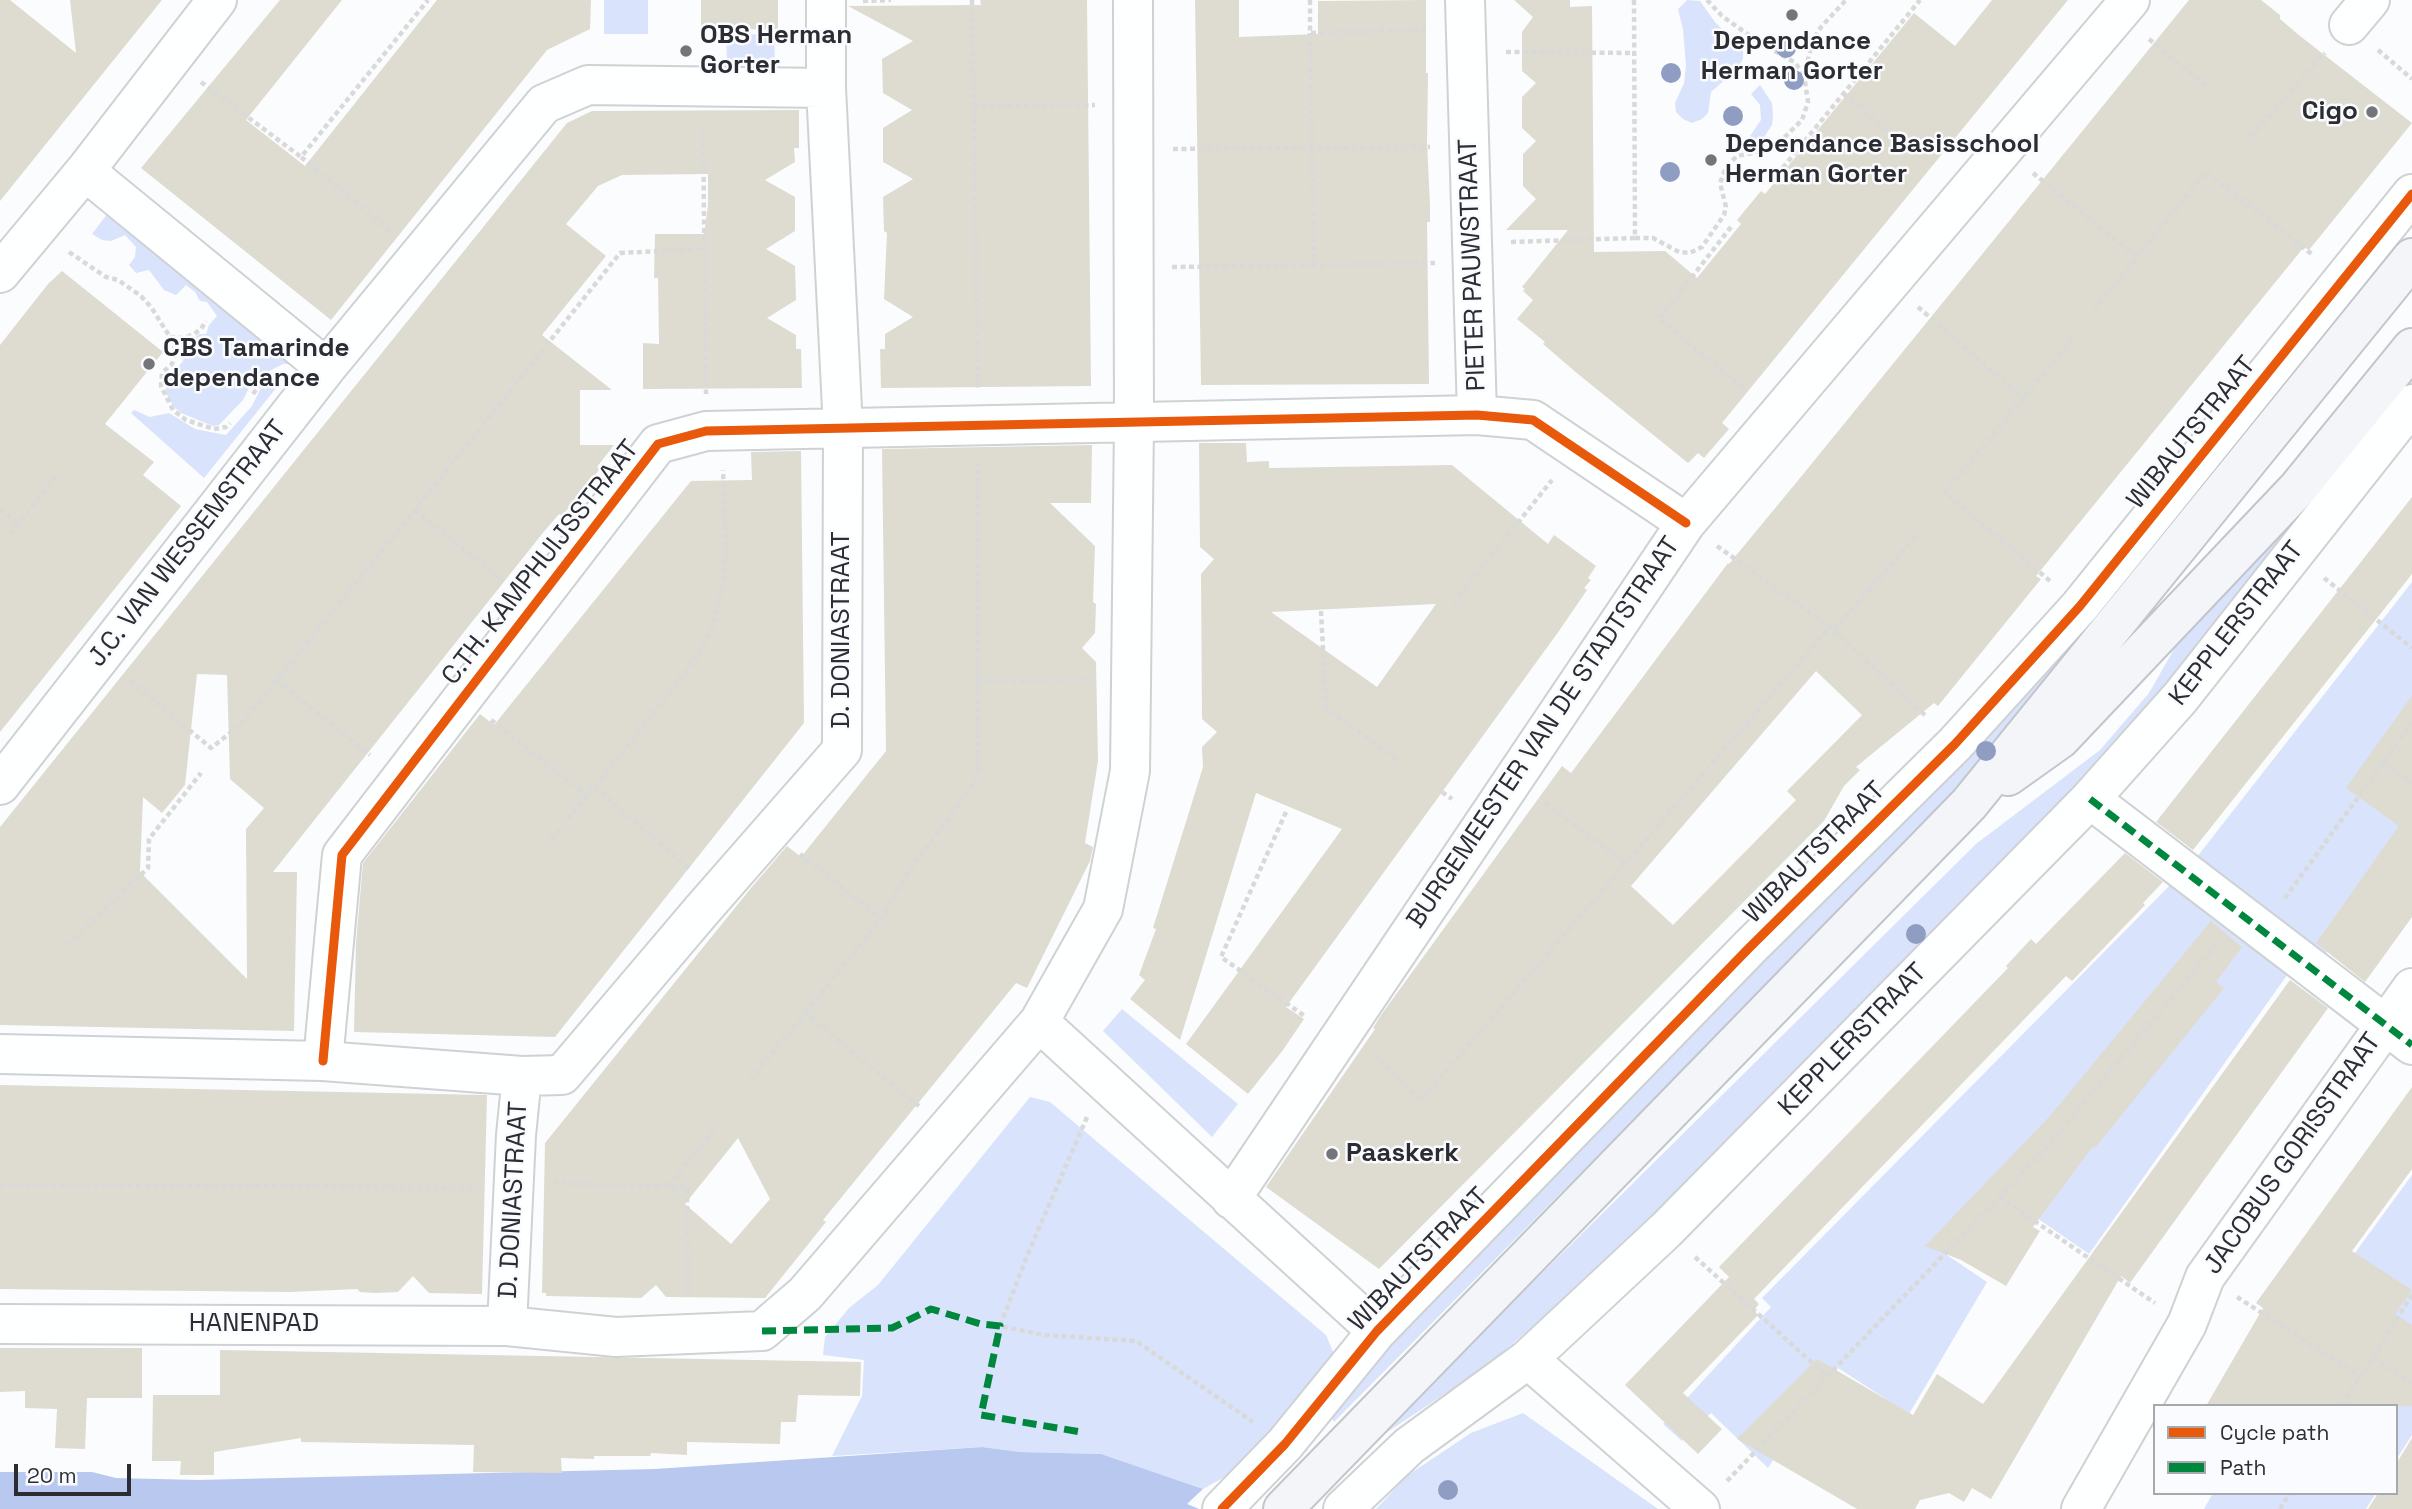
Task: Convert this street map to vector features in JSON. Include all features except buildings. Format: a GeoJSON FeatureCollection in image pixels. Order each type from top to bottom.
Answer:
{"type":"FeatureCollection","features":[{"type":"Feature","properties":{"kind":"main road"},"geometry":{"type":"LineString","coordinates":[[1283,1509],[1969,804],[2412,258]]}},
{"type":"Feature","properties":{"kind":"main road"},"geometry":{"type":"LineString","coordinates":[[1969,804],[2060,739],[2298,488],[2412,348]]}},
{"type":"Feature","properties":{"kind":"street"},"geometry":{"type":"LineString","coordinates":[[0,273],[85,171],[217,0]]}},
{"type":"Feature","properties":{"kind":"street","name":"D. DONIASTRAAT"},"geometry":{"type":"LineString","coordinates":[[507,1326],[513,1184],[522,1076],[562,1075],[842,750],[843,429],[826,88],[826,0]]}},
{"type":"Feature","properties":{"kind":"street","name":"HANENPAD"},"geometry":{"type":"LineString","coordinates":[[0,1324],[507,1326],[616,1337],[762,1331],[806,1294],[1039,1022],[1104,909],[1130,771],[1134,422],[1133,0]]}},
{"type":"Feature","properties":{"kind":"street","name":"BURGEMEESTER VAN DE STADTSTRAAT"},"geometry":{"type":"LineString","coordinates":[[1231,1199],[1686,523],[2124,7]]}},
{"type":"Feature","properties":{"kind":"street","name":"PIETER PAUWSTRAAT"},"geometry":{"type":"LineString","coordinates":[[1466,27],[1477,415],[1533,419],[1686,523]]}},
{"type":"Feature","properties":{"kind":"street","name":"J.C. VAN WESSEMSTRAAT"},"geometry":{"type":"LineString","coordinates":[[0,785],[318,378],[544,104],[588,85],[826,88]]}},
{"type":"Feature","properties":{"kind":"street"},"geometry":{"type":"LineString","coordinates":[[85,171],[318,378]]}},
{"type":"Feature","properties":{"kind":"street","name":"WIBAUTSTRAAT"},"geometry":{"type":"LineString","coordinates":[[1229,1502],[1285,1444],[1377,1331],[1749,948],[1955,744],[2080,606],[2410,198]]}},
{"type":"Feature","properties":{"kind":"street","name":"KEPPLERSTRAAT"},"geometry":{"type":"LineString","coordinates":[[1342,1509],[1409,1446],[1528,1359],[1666,1230],[2090,799],[2180,698],[2412,404]]}},
{"type":"Feature","properties":{"kind":"street","name":"C.TH. KAMPHUIJSSTRAAT"},"geometry":{"type":"LineString","coordinates":[[323,1061],[342,855],[658,444],[714,431],[1477,415]]}},
{"type":"Feature","properties":{"kind":"street","name":"KEPPLERSTRAAT"},"geometry":{"type":"LineString","coordinates":[[2298,488],[2304,539]]}},
{"type":"Feature","properties":{"kind":"street"},"geometry":{"type":"LineString","coordinates":[[2090,799],[2399,1035]]}},
{"type":"Feature","properties":{"kind":"street","name":"JACOBUS GORISSTRAAT"},"geometry":{"type":"LineString","coordinates":[[2081,1509],[2187,1324],[2205,1277],[2399,1035],[2412,988]]}},
{"type":"Feature","properties":{"kind":"street"},"geometry":{"type":"LineString","coordinates":[[1039,1022],[1377,1331]]}},
{"type":"Feature","properties":{"kind":"street"},"geometry":{"type":"LineString","coordinates":[[0,1054],[323,1061],[522,1076]]}},
{"type":"Feature","properties":{"kind":"street"},"geometry":{"type":"LineString","coordinates":[[1528,1359],[1709,1500]]}},
{"type":"Feature","properties":{"kind":"path"},"geometry":{"type":"LineString","coordinates":[[301,158],[428,0]]}},
{"type":"Feature","properties":{"kind":"path"},"geometry":{"type":"LineString","coordinates":[[750,1080],[881,919],[907,874],[978,771],[978,426],[972,0]]}},
{"type":"Feature","properties":{"kind":"path"},"geometry":{"type":"LineString","coordinates":[[1310,0],[1314,265]]}},
{"type":"Feature","properties":{"kind":"path"},"geometry":{"type":"LineString","coordinates":[[1634,0],[1635,239]]}},
{"type":"Feature","properties":{"kind":"path"},"geometry":{"type":"LineString","coordinates":[[1707,0],[1722,16],[1757,41],[1794,62],[1804,75]]}},
{"type":"Feature","properties":{"kind":"path"},"geometry":{"type":"LineString","coordinates":[[1133,268],[1314,265],[1653,238],[1679,252],[1690,253],[1702,247],[1724,215],[1726,207],[1720,183],[1726,167],[1737,156],[1773,149],[1802,120],[1808,102],[1804,75],[1813,40],[1821,27],[1846,0]]}},
{"type":"Feature","properties":{"kind":"path"},"geometry":{"type":"LineString","coordinates":[[1772,181],[1920,0]]}},
{"type":"Feature","properties":{"kind":"path"},"geometry":{"type":"LineString","coordinates":[[2124,7],[2210,89]]}},
{"type":"Feature","properties":{"kind":"path"},"geometry":{"type":"LineString","coordinates":[[2251,137],[2360,13]]}},
{"type":"Feature","properties":{"kind":"path"},"geometry":{"type":"LineString","coordinates":[[1310,33],[1466,27],[1635,53]]}},
{"type":"Feature","properties":{"kind":"path"},"geometry":{"type":"LineString","coordinates":[[170,59],[301,158],[420,255]]}},
{"type":"Feature","properties":{"kind":"path"},"geometry":{"type":"LineString","coordinates":[[551,839],[700,653],[713,626],[723,580],[726,550],[714,431],[704,249],[702,87]]}},
{"type":"Feature","properties":{"kind":"path"},"geometry":{"type":"LineString","coordinates":[[1844,94],[1891,134]]}},
{"type":"Feature","properties":{"kind":"path"},"geometry":{"type":"LineString","coordinates":[[973,106],[1133,105]]}},
{"type":"Feature","properties":{"kind":"path"},"geometry":{"type":"LineString","coordinates":[[1133,149],[1469,147]]}},
{"type":"Feature","properties":{"kind":"path"},"geometry":{"type":"LineString","coordinates":[[2003,148],[2137,257]]}},
{"type":"Feature","properties":{"kind":"path"},"geometry":{"type":"LineString","coordinates":[[2094,310],[2206,172],[2344,280]]}},
{"type":"Feature","properties":{"kind":"path"},"geometry":{"type":"LineString","coordinates":[[38,227],[74,256],[141,296],[151,307],[176,350],[172,364],[163,373],[161,386],[173,410],[186,420],[214,429],[226,427],[238,417]]}},
{"type":"Feature","properties":{"kind":"path"},"geometry":{"type":"LineString","coordinates":[[1731,227],[1659,319],[1777,415]]}},
{"type":"Feature","properties":{"kind":"path"},"geometry":{"type":"LineString","coordinates":[[100,657],[211,748],[239,726],[620,253],[704,249]]}},
{"type":"Feature","properties":{"kind":"path"},"geometry":{"type":"LineString","coordinates":[[1890,282],[2023,398]]}},
{"type":"Feature","properties":{"kind":"path"},"geometry":{"type":"LineString","coordinates":[[170,337],[184,338],[194,334],[205,324],[207,317]]}},
{"type":"Feature","properties":{"kind":"path"},"geometry":{"type":"LineString","coordinates":[[2072,339],[1945,493],[2080,606]]}},
{"type":"Feature","properties":{"kind":"path"},"geometry":{"type":"LineString","coordinates":[[250,398],[267,377],[281,373],[318,378]]}},
{"type":"Feature","properties":{"kind":"path"},"geometry":{"type":"LineString","coordinates":[[1454,603],[1577,449]]}},
{"type":"Feature","properties":{"kind":"path"},"geometry":{"type":"LineString","coordinates":[[11,534],[56,475]]}},
{"type":"Feature","properties":{"kind":"path"},"geometry":{"type":"LineString","coordinates":[[0,509],[18,524]]}},
{"type":"Feature","properties":{"kind":"path"},"geometry":{"type":"LineString","coordinates":[[415,510],[534,606]]}},
{"type":"Feature","properties":{"kind":"path"},"geometry":{"type":"LineString","coordinates":[[1686,523],[1832,628],[1955,744]]}},
{"type":"Feature","properties":{"kind":"path"},"geometry":{"type":"LineString","coordinates":[[1286,812],[1221,957],[1343,1033],[1421,1100],[1625,863],[1916,536]]}},
{"type":"Feature","properties":{"kind":"path"},"geometry":{"type":"LineString","coordinates":[[2304,539],[2412,648]]}},
{"type":"Feature","properties":{"kind":"path"},"geometry":{"type":"LineString","coordinates":[[1321,611],[1326,708],[1399,761]]}},
{"type":"Feature","properties":{"kind":"path"},"geometry":{"type":"LineString","coordinates":[[978,681],[1131,679]]}},
{"type":"Feature","properties":{"kind":"path"},"geometry":{"type":"LineString","coordinates":[[276,680],[401,779]]}},
{"type":"Feature","properties":{"kind":"path"},"geometry":{"type":"LineString","coordinates":[[463,698],[587,796]]}},
{"type":"Feature","properties":{"kind":"path"},"geometry":{"type":"LineString","coordinates":[[1709,1500],[2045,1149],[2123,1058],[2252,922],[2412,723]]}},
{"type":"Feature","properties":{"kind":"path"},"geometry":{"type":"LineString","coordinates":[[2383,762],[2412,783]]}},
{"type":"Feature","properties":{"kind":"path"},"geometry":{"type":"LineString","coordinates":[[67,945],[148,868],[149,839],[201,773]]}},
{"type":"Feature","properties":{"kind":"path"},"geometry":{"type":"LineString","coordinates":[[1514,779],[1625,863]]}},
{"type":"Feature","properties":{"kind":"path"},"geometry":{"type":"LineString","coordinates":[[595,787],[717,893]]}},
{"type":"Feature","properties":{"kind":"path"},"geometry":{"type":"LineString","coordinates":[[771,831],[881,919]]}},
{"type":"Feature","properties":{"kind":"path"},"geometry":{"type":"LineString","coordinates":[[805,1013],[947,1128]]}},
{"type":"Feature","properties":{"kind":"path"},"geometry":{"type":"LineString","coordinates":[[1102,1081],[1000,1326],[1043,1335],[1136,1341],[1258,1425]]}},
{"type":"Feature","properties":{"kind":"path"},"geometry":{"type":"LineString","coordinates":[[668,1186],[717,1126]]}},
{"type":"Feature","properties":{"kind":"path"},"geometry":{"type":"LineString","coordinates":[[0,1185],[513,1184],[687,1187],[688,1334]]}},
{"type":"Feature","properties":{"kind":"path"},"geometry":{"type":"LineString","coordinates":[[1999,1197],[2187,1324]]}},
{"type":"Feature","properties":{"kind":"path"},"geometry":{"type":"LineString","coordinates":[[1666,1230],[1828,1377]]}},
{"type":"Feature","properties":{"kind":"path"},"geometry":{"type":"LineString","coordinates":[[2205,1277],[2360,1376]]}},
{"type":"Feature","properties":{"kind":"path"},"geometry":{"type":"LineString","coordinates":[[2343,1404],[2412,1295]]}},
{"type":"Feature","properties":{"kind":"path"},"geometry":{"type":"LineString","coordinates":[[2374,1357],[2412,1383]]}},
{"type":"Feature","properties":{"kind":"shaded area"},"geometry":{"type":"Polygon","coordinates":[[[604,0],[648,0],[648,34],[604,34],[604,0]]]}},
{"type":"Feature","properties":{"kind":"shaded area"},"geometry":{"type":"Polygon","coordinates":[[[1687,0],[1700,1],[1715,22],[1743,50],[1743,59],[1738,68],[1711,92],[1708,113],[1692,123],[1676,112],[1675,103],[1684,83],[1686,65],[1683,29],[1678,9],[1687,0]]]}},
{"type":"Feature","properties":{"kind":"shaded area"},"geometry":{"type":"Polygon","coordinates":[[[774,34],[775,60],[727,61],[726,35],[774,34]]]}},
{"type":"Feature","properties":{"kind":"shaded area"},"geometry":{"type":"Polygon","coordinates":[[[1760,85],[1772,103],[1773,115],[1772,125],[1759,145],[1750,136],[1761,120],[1760,105],[1751,94],[1760,85]]]}},
{"type":"Feature","properties":{"kind":"shaded area"},"geometry":{"type":"Polygon","coordinates":[[[108,213],[299,369],[283,364],[260,376],[252,382],[243,400],[219,425],[213,426],[181,413],[173,406],[166,393],[166,382],[183,361],[187,346],[199,334],[206,334],[209,325],[217,316],[207,302],[200,301],[195,292],[186,285],[176,295],[164,290],[149,270],[136,273],[129,265],[135,257],[136,247],[125,235],[111,241],[102,240],[92,234],[108,213]]]}},
{"type":"Feature","properties":{"kind":"shaded area"},"geometry":{"type":"Polygon","coordinates":[[[267,383],[273,383],[277,387],[204,478],[131,413],[134,410],[150,417],[169,413],[195,429],[226,435],[252,406],[267,383]]]}},
{"type":"Feature","properties":{"kind":"shaded area"},"geometry":{"type":"Polygon","coordinates":[[[2296,521],[2174,685],[2094,771],[1708,1163],[1575,1291],[1485,1367],[1386,1433],[1529,1286],[1976,844],[2100,750],[2149,693],[2181,637],[2296,521]]]}},
{"type":"Feature","properties":{"kind":"shaded area"},"geometry":{"type":"Polygon","coordinates":[[[2412,582],[2412,833],[2318,965],[2302,954],[2089,1254],[2001,1193],[1944,1253],[1987,1282],[1909,1414],[1835,1366],[1768,1468],[1711,1413],[1682,1441],[1663,1424],[1771,1307],[1762,1298],[2193,862],[2412,582]]]}},
{"type":"Feature","properties":{"kind":"shaded area"},"geometry":{"type":"Polygon","coordinates":[[[2059,657],[2072,670],[1926,829],[1334,1422],[1329,1414],[1386,1347],[2059,657]]]}},
{"type":"Feature","properties":{"kind":"shaded area"},"geometry":{"type":"Polygon","coordinates":[[[1122,1009],[1238,1104],[1212,1137],[1103,1031],[1122,1009]]]}},
{"type":"Feature","properties":{"kind":"shaded area"},"geometry":{"type":"Polygon","coordinates":[[[1030,1097],[1050,1102],[1326,1335],[1334,1354],[1239,1469],[1203,1489],[1100,1454],[1020,1452],[982,1447],[832,1456],[862,1396],[864,1360],[823,1355],[825,1337],[849,1308],[878,1285],[1030,1097]]]}},
{"type":"Feature","properties":{"kind":"shaded area"},"geometry":{"type":"Polygon","coordinates":[[[2412,1175],[2412,1435],[2398,1457],[2398,1404],[2393,1404],[2298,1331],[2412,1175]]]}},
{"type":"Feature","properties":{"kind":"shaded area"},"geometry":{"type":"Polygon","coordinates":[[[1523,1413],[1658,1509],[1376,1509],[1408,1475],[1471,1433],[1523,1413]]]}},
{"type":"Feature","properties":{"kind":"shaded area"},"geometry":{"type":"Polygon","coordinates":[[[982,1447],[1020,1452],[1101,1454],[1203,1489],[1187,1504],[1199,1509],[0,1509],[0,1472],[92,1472],[116,1478],[198,1480],[655,1469],[982,1447]]]}},
{"type":"Feature","properties":{"kind":"shaded area"},"geometry":{"type":"Polygon","coordinates":[[[2212,1495],[2375,1495],[2366,1509],[2204,1509],[2212,1495]]]}},
{"type":"Feature","properties":{"kind":"marked path"},"geometry":{"type":"LineString","coordinates":[[2090,799],[2412,1045]]}},
{"type":"Feature","properties":{"kind":"marked path"},"geometry":{"type":"LineString","coordinates":[[762,1331],[892,1328],[931,1309],[981,1324],[1000,1326],[981,1415],[1081,1432]]}},
{"type":"Feature","properties":{"kind":"cycle path"},"geometry":{"type":"LineString","coordinates":[[1222,1509],[1285,1444],[1377,1331],[1749,948],[1955,744],[2080,606],[2412,194]]}},
{"type":"Feature","properties":{"kind":"cycle path"},"geometry":{"type":"LineString","coordinates":[[323,1061],[342,855],[658,444],[706,431],[1477,415],[1533,420],[1686,523]]}},
{"type":"Feature","properties":{"kind":"place","name":"Dependance Herman Gorter"},"geometry":{"type":"Point","coordinates":[1792,15]}},
{"type":"Feature","properties":{"kind":"place","name":"OBS Herman Gorter"},"geometry":{"type":"Point","coordinates":[686,51]}},
{"type":"Feature","properties":{"kind":"place","name":"Cigo"},"geometry":{"type":"Point","coordinates":[2372,112]}},
{"type":"Feature","properties":{"kind":"place","name":"Dependance Basisschool Herman Gorter"},"geometry":{"type":"Point","coordinates":[1711,160]}},
{"type":"Feature","properties":{"kind":"place","name":"CBS Tamarinde dependance"},"geometry":{"type":"Point","coordinates":[149,364]}},
{"type":"Feature","properties":{"kind":"place","name":"Paaskerk"},"geometry":{"type":"Point","coordinates":[1332,1154]}}]}
